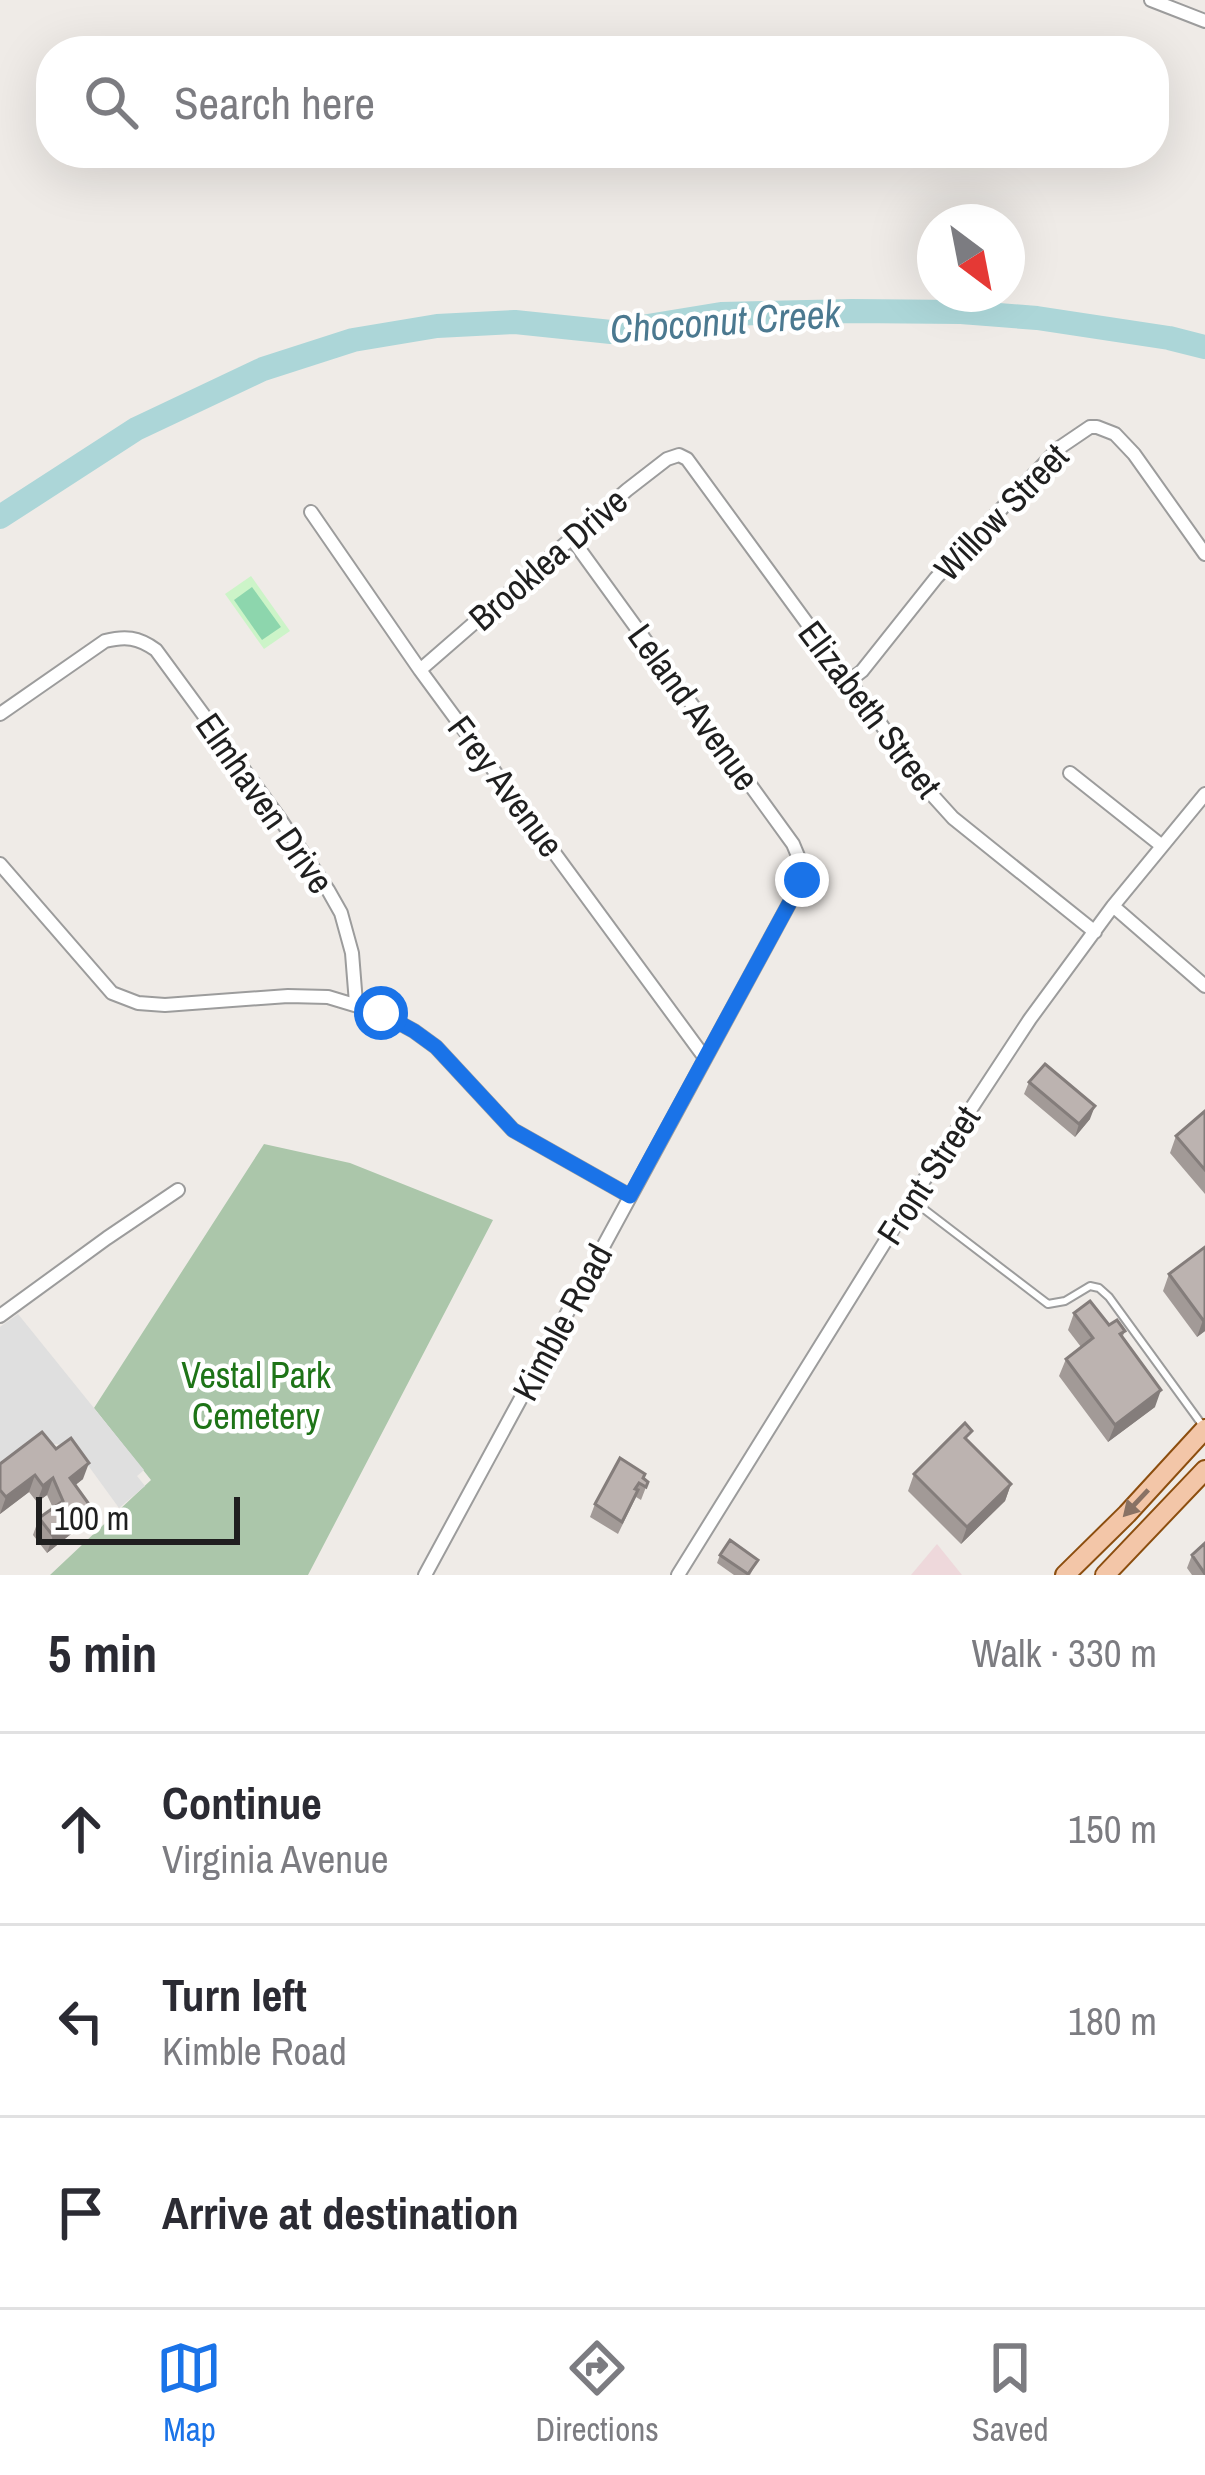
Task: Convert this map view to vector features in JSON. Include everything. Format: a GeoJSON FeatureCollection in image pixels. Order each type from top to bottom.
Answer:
{"type":"FeatureCollection","features":[{"type":"Feature","properties":{"kind":"main road"},"geometry":{"type":"LineString","coordinates":[[1065,1575],[1205,1429]]}},
{"type":"Feature","properties":{"kind":"main road"},"geometry":{"type":"LineString","coordinates":[[1105,1575],[1205,1470]]}},
{"type":"Feature","properties":{"kind":"street"},"geometry":{"type":"LineString","coordinates":[[1151,0],[1205,21]]}},
{"type":"Feature","properties":{"kind":"street","name":"Willow Street"},"geometry":{"type":"LineString","coordinates":[[849,681],[936,578],[1059,448],[1090,428],[1115,434],[1134,454],[1205,554]]}},
{"type":"Feature","properties":{"kind":"street","name":"Brooklea Drive"},"geometry":{"type":"LineString","coordinates":[[420,670],[627,490],[679,455]]}},
{"type":"Feature","properties":{"kind":"street","name":"Elizabeth Street"},"geometry":{"type":"LineString","coordinates":[[679,455],[687,459],[934,797],[953,818],[1095,932]]}},
{"type":"Feature","properties":{"kind":"street","name":"Frey Avenue"},"geometry":{"type":"LineString","coordinates":[[311,512],[420,670],[705,1058]]}},
{"type":"Feature","properties":{"kind":"street","name":"Leland Avenue"},"geometry":{"type":"LineString","coordinates":[[572,539],[793,844],[803,868],[802,880]]}},
{"type":"Feature","properties":{"kind":"street","name":"Elmhaven Drive"},"geometry":{"type":"LineString","coordinates":[[0,714],[105,641],[142,640],[156,650],[280,819],[341,913],[352,952],[356,1004]]}},
{"type":"Feature","properties":{"kind":"street"},"geometry":{"type":"LineString","coordinates":[[1070,773],[1162,846]]}},
{"type":"Feature","properties":{"kind":"street","name":"Front Street"},"geometry":{"type":"LineString","coordinates":[[678,1575],[1030,1018],[1205,794]]}},
{"type":"Feature","properties":{"kind":"street"},"geometry":{"type":"LineString","coordinates":[[0,864],[112,993],[138,1003],[165,1005],[288,996],[328,997],[356,1004],[398,1022],[436,1047],[513,1130],[630,1196]]}},
{"type":"Feature","properties":{"kind":"street","name":"Kimble Road"},"geometry":{"type":"LineString","coordinates":[[424,1575],[802,880]]}},
{"type":"Feature","properties":{"kind":"street"},"geometry":{"type":"LineString","coordinates":[[1114,906],[1205,986]]}},
{"type":"Feature","properties":{"kind":"street"},"geometry":{"type":"LineString","coordinates":[[0,1316],[178,1190]]}},
{"type":"Feature","properties":{"kind":"lane"},"geometry":{"type":"LineString","coordinates":[[911,1200],[1048,1304],[1065,1301],[1090,1286],[1100,1288],[1205,1429]]}},
{"type":"Feature","properties":{"kind":"shaded area"},"geometry":{"type":"Polygon","coordinates":[[[18,1314],[144,1470],[137,1476],[145,1486],[119,1508],[74,1446],[33,1442],[0,1467],[0,1327],[18,1314]]]}},
{"type":"Feature","properties":{"kind":"shaded area"},"geometry":{"type":"Polygon","coordinates":[[[937,1544],[962,1575],[911,1575],[937,1544]]]}},
{"type":"Feature","properties":{"kind":"green space"},"geometry":{"type":"Polygon","coordinates":[[[251,576],[290,631],[264,649],[225,594],[251,576]]]}},
{"type":"Feature","properties":{"kind":"green space"},"geometry":{"type":"Polygon","coordinates":[[[252,587],[281,627],[262,640],[234,600],[252,587]]]}},
{"type":"Feature","properties":{"kind":"green space","name":"Vestal Park Cemetery"},"geometry":{"type":"Polygon","coordinates":[[[264,1144],[350,1163],[493,1220],[308,1575],[50,1575],[151,1480],[94,1408],[264,1144]]]}},
{"type":"Feature","properties":{"kind":"building"},"geometry":{"type":"Polygon","coordinates":[[[1045,1064],[1095,1106],[1079,1124],[1029,1082],[1045,1064]]]}},
{"type":"Feature","properties":{"kind":"building"},"geometry":{"type":"Polygon","coordinates":[[[1205,1111],[1205,1170],[1176,1136],[1205,1111]]]}},
{"type":"Feature","properties":{"kind":"building"},"geometry":{"type":"Polygon","coordinates":[[[1205,1247],[1205,1319],[1203,1320],[1169,1274],[1205,1247]]]}},
{"type":"Feature","properties":{"kind":"building"},"geometry":{"type":"Polygon","coordinates":[[[1090,1301],[1109,1325],[1117,1320],[1125,1331],[1120,1334],[1161,1390],[1115,1425],[1066,1359],[1093,1338],[1074,1313],[1090,1301]]]}},
{"type":"Feature","properties":{"kind":"building"},"geometry":{"type":"Polygon","coordinates":[[[965,1423],[972,1431],[965,1438],[1011,1484],[967,1527],[914,1474],[965,1423]]]}},
{"type":"Feature","properties":{"kind":"building"},"geometry":{"type":"Polygon","coordinates":[[[42,1432],[56,1449],[71,1438],[89,1463],[70,1478],[91,1507],[53,1536],[39,1518],[63,1501],[53,1478],[43,1486],[35,1475],[6,1497],[0,1490],[0,1464],[42,1432]]]}},
{"type":"Feature","properties":{"kind":"building"},"geometry":{"type":"Polygon","coordinates":[[[620,1458],[645,1474],[648,1482],[635,1489],[622,1522],[595,1504],[620,1458]]]}},
{"type":"Feature","properties":{"kind":"building"},"geometry":{"type":"Polygon","coordinates":[[[730,1540],[758,1560],[748,1574],[720,1555],[730,1540]]]}},
{"type":"Feature","properties":{"kind":"building"},"geometry":{"type":"Polygon","coordinates":[[[1205,1543],[1205,1574],[1192,1555],[1205,1543]]]}},
{"type":"Feature","properties":{"kind":"waterway","name":"Choconut Creek"},"geometry":{"type":"LineString","coordinates":[[0,517],[136,429],[263,369],[353,340],[437,326],[515,322],[611,332],[721,314],[961,312],[1037,318],[1205,347]]}},
{"type":"Feature","properties":{"kind":"route"},"geometry":{"type":"LineString","coordinates":[[381,1013],[436,1047],[513,1130],[630,1196],[802,880]]}}]}
